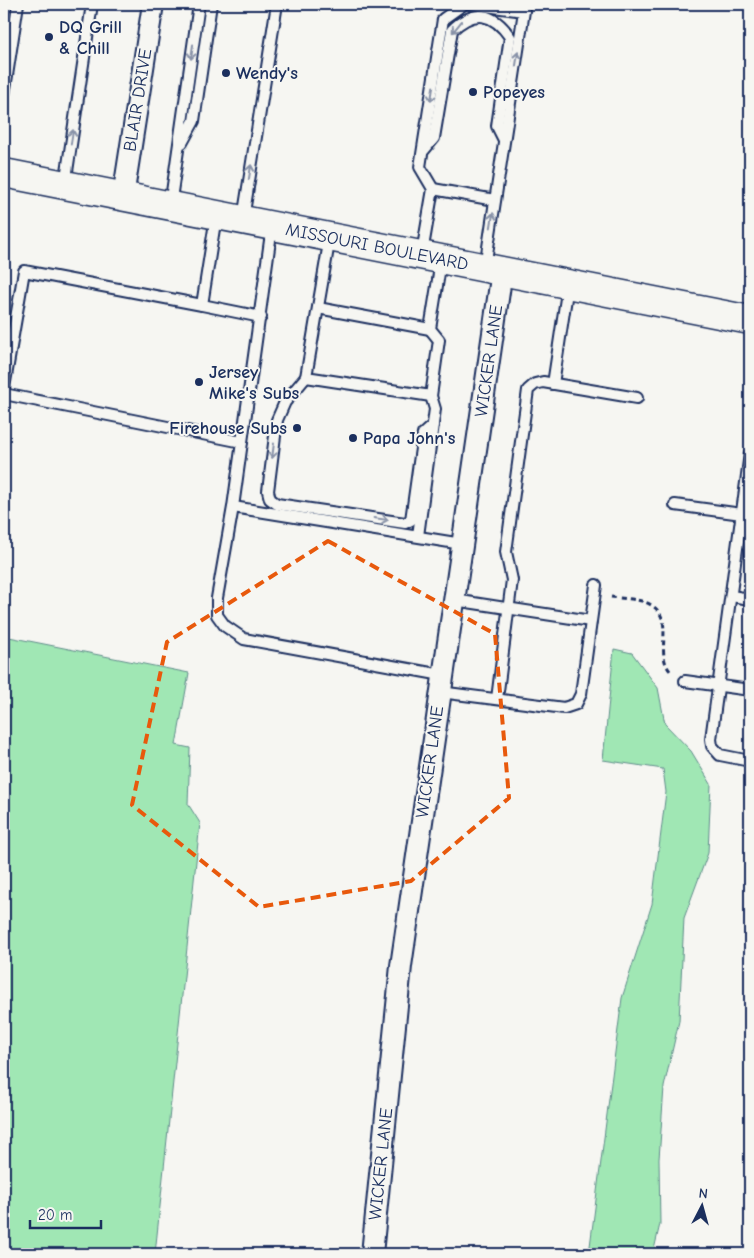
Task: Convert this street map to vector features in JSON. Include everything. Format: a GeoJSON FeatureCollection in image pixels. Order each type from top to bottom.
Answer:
{"type":"FeatureCollection","features":[{"type":"Feature","properties":{"kind":"main road","name":"MISSOURI BOULEVARD"},"geometry":{"type":"LineString","coordinates":[[4,173],[750,320]]}},
{"type":"Feature","properties":{"kind":"street","name":"BLAIR DRIVE"},"geometry":{"type":"LineString","coordinates":[[124,197],[153,4]]}},
{"type":"Feature","properties":{"kind":"street","name":"WICKER LANE"},"geometry":{"type":"LineString","coordinates":[[372,1254],[401,966],[462,544],[493,269]]}},
{"type":"Feature","properties":{"kind":"lane"},"geometry":{"type":"LineString","coordinates":[[4,96],[18,4]]}},
{"type":"Feature","properties":{"kind":"lane"},"geometry":{"type":"LineString","coordinates":[[65,186],[92,4]]}},
{"type":"Feature","properties":{"kind":"lane"},"geometry":{"type":"LineString","coordinates":[[170,206],[199,4]]}},
{"type":"Feature","properties":{"kind":"lane"},"geometry":{"type":"LineString","coordinates":[[178,150],[194,120],[211,4]]}},
{"type":"Feature","properties":{"kind":"lane"},"geometry":{"type":"LineString","coordinates":[[273,4],[275,19]]}},
{"type":"Feature","properties":{"kind":"lane"},"geometry":{"type":"LineString","coordinates":[[243,220],[277,4]]}},
{"type":"Feature","properties":{"kind":"lane"},"geometry":{"type":"LineString","coordinates":[[430,329],[433,189],[420,167],[443,19],[464,4]]}},
{"type":"Feature","properties":{"kind":"lane"},"geometry":{"type":"LineString","coordinates":[[470,4],[525,8],[495,200],[493,269]]}},
{"type":"Feature","properties":{"kind":"lane"},"geometry":{"type":"LineString","coordinates":[[424,150],[434,138],[452,30],[462,20],[475,16],[490,18],[502,25],[510,37],[497,126],[504,140]]}},
{"type":"Feature","properties":{"kind":"lane"},"geometry":{"type":"LineString","coordinates":[[433,189],[495,200]]}},
{"type":"Feature","properties":{"kind":"lane"},"geometry":{"type":"LineString","coordinates":[[202,305],[216,215]]}},
{"type":"Feature","properties":{"kind":"lane"},"geometry":{"type":"LineString","coordinates":[[272,226],[261,317],[233,507],[217,598],[217,614],[232,633],[244,639],[441,683],[497,699],[564,708],[576,704],[581,694],[596,590]]}},
{"type":"Feature","properties":{"kind":"lane"},"geometry":{"type":"LineString","coordinates":[[330,237],[306,377],[285,402],[276,420],[268,491],[270,499],[277,504],[405,523],[411,520],[423,434],[433,426]]}},
{"type":"Feature","properties":{"kind":"lane"},"geometry":{"type":"LineString","coordinates":[[4,388],[24,271],[261,317]]}},
{"type":"Feature","properties":{"kind":"lane"},"geometry":{"type":"LineString","coordinates":[[553,384],[568,284]]}},
{"type":"Feature","properties":{"kind":"lane"},"geometry":{"type":"LineString","coordinates":[[318,308],[430,329],[439,340],[431,396],[435,409],[418,536]]}},
{"type":"Feature","properties":{"kind":"lane"},"geometry":{"type":"LineString","coordinates":[[306,377],[431,396]]}},
{"type":"Feature","properties":{"kind":"lane"},"geometry":{"type":"LineString","coordinates":[[497,699],[512,580],[506,552],[528,390],[535,384],[553,384],[637,398]]}},
{"type":"Feature","properties":{"kind":"lane"},"geometry":{"type":"LineString","coordinates":[[4,394],[242,442]]}},
{"type":"Feature","properties":{"kind":"lane"},"geometry":{"type":"LineString","coordinates":[[750,453],[717,685],[712,746],[720,755],[750,761]]}},
{"type":"Feature","properties":{"kind":"lane"},"geometry":{"type":"LineString","coordinates":[[675,505],[742,514]]}},
{"type":"Feature","properties":{"kind":"lane"},"geometry":{"type":"LineString","coordinates":[[233,507],[462,544]]}},
{"type":"Feature","properties":{"kind":"lane"},"geometry":{"type":"LineString","coordinates":[[731,596],[750,598]]}},
{"type":"Feature","properties":{"kind":"lane"},"geometry":{"type":"LineString","coordinates":[[454,600],[591,621]]}},
{"type":"Feature","properties":{"kind":"lane"},"geometry":{"type":"LineString","coordinates":[[685,681],[750,690]]}},
{"type":"Feature","properties":{"kind":"path"},"geometry":{"type":"LineString","coordinates":[[596,590],[654,606],[662,616],[664,628],[663,652],[669,670],[675,677],[685,681]]}},
{"type":"Feature","properties":{"kind":"highlighted area"},"geometry":{"type":"Polygon","coordinates":[[[328,541],[495,634],[509,798],[411,881],[259,907],[132,805],[167,642],[328,541]]]}},
{"type":"Feature","properties":{"kind":"green space"},"geometry":{"type":"Polygon","coordinates":[[[4,636],[189,673],[176,745],[190,748],[188,804],[200,823],[155,1254],[4,1254],[4,636]]]}},
{"type":"Feature","properties":{"kind":"green space"},"geometry":{"type":"Polygon","coordinates":[[[614,649],[632,653],[658,688],[665,724],[691,751],[711,784],[708,853],[684,918],[679,1021],[664,1087],[659,1159],[660,1224],[653,1254],[589,1254],[622,998],[652,904],[666,792],[663,769],[603,760],[614,649]]]}},
{"type":"Feature","properties":{"kind":"place","name":"DQ Grill & Chill"},"geometry":{"type":"Point","coordinates":[49,37]}},
{"type":"Feature","properties":{"kind":"place","name":"Wendy's"},"geometry":{"type":"Point","coordinates":[226,73]}},
{"type":"Feature","properties":{"kind":"place","name":"Popeyes"},"geometry":{"type":"Point","coordinates":[473,92]}},
{"type":"Feature","properties":{"kind":"place","name":"Jersey Mike's Subs"},"geometry":{"type":"Point","coordinates":[199,382]}},
{"type":"Feature","properties":{"kind":"place","name":"Firehouse Subs"},"geometry":{"type":"Point","coordinates":[297,428]}},
{"type":"Feature","properties":{"kind":"place","name":"Papa John's"},"geometry":{"type":"Point","coordinates":[353,438]}}]}
